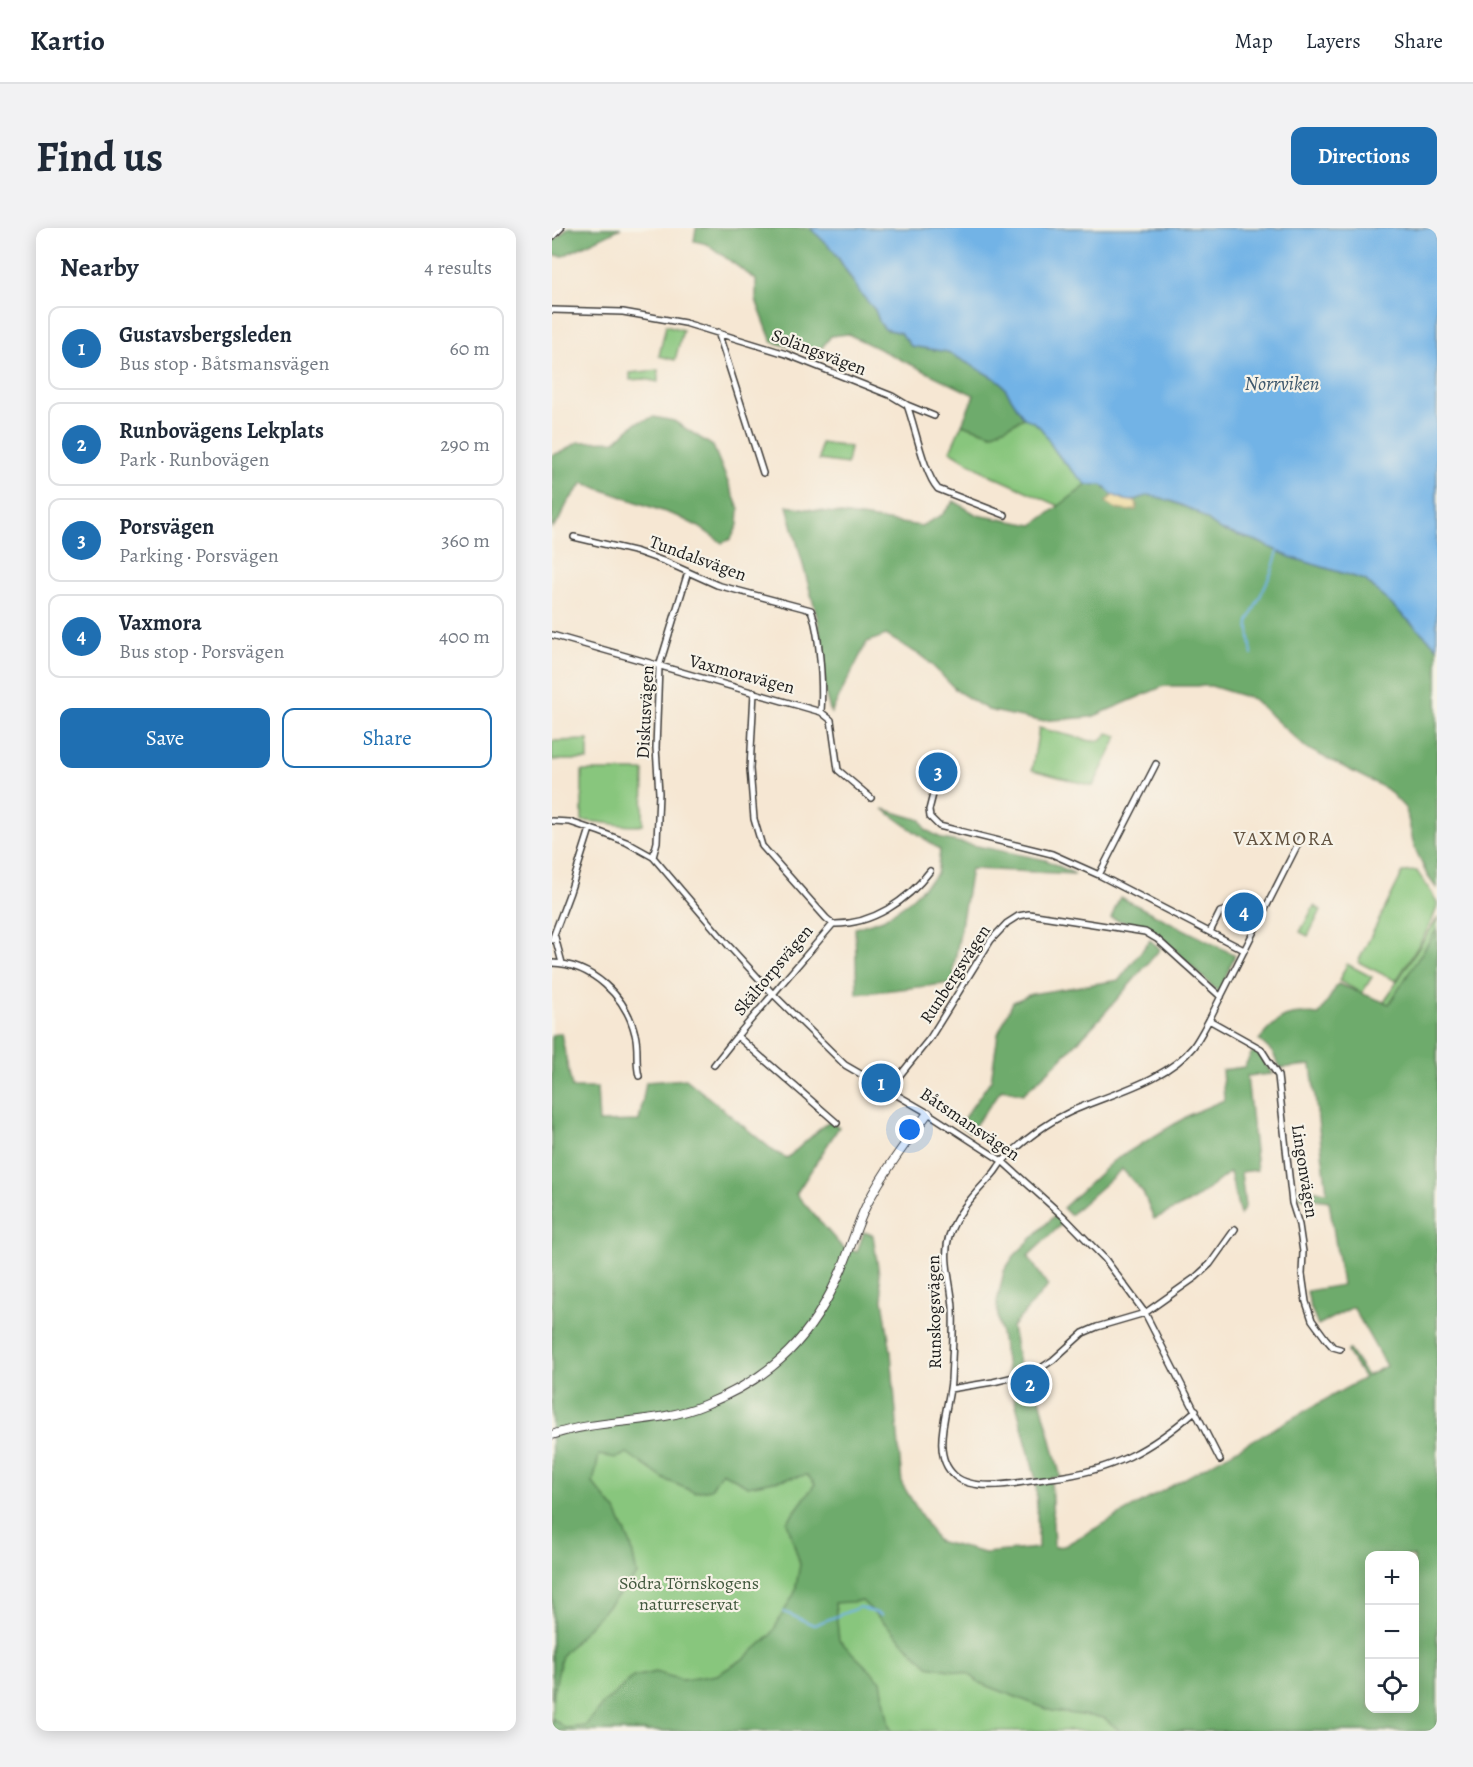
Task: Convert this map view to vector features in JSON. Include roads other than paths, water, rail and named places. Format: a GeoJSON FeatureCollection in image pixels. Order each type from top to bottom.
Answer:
{"type":"FeatureCollection","features":[{"type":"Feature","properties":{"kind":"street"},"geometry":{"type":"LineString","coordinates":[[552,237],[561,228]]}},
{"type":"Feature","properties":{"kind":"street","name":"Solängsvägen"},"geometry":{"type":"LineString","coordinates":[[552,310],[623,312],[685,323],[718,332],[786,354],[892,396],[934,416]]}},
{"type":"Feature","properties":{"kind":"street"},"geometry":{"type":"LineString","coordinates":[[718,332],[763,474]]}},
{"type":"Feature","properties":{"kind":"street"},"geometry":{"type":"LineString","coordinates":[[907,405],[934,484],[945,492],[1005,515]]}},
{"type":"Feature","properties":{"kind":"street","name":"Tundalsvägen"},"geometry":{"type":"LineString","coordinates":[[574,537],[638,552],[717,585],[811,610],[820,665],[821,712]]}},
{"type":"Feature","properties":{"kind":"street","name":"Diskusvägen"},"geometry":{"type":"LineString","coordinates":[[653,857],[657,842],[659,793],[656,748],[660,667],[688,572]]}},
{"type":"Feature","properties":{"kind":"street","name":"Vaxmoravägen"},"geometry":{"type":"LineString","coordinates":[[552,635],[821,712]]}},
{"type":"Feature","properties":{"kind":"street"},"geometry":{"type":"LineString","coordinates":[[754,692],[750,769],[754,819],[762,846],[832,924],[849,924],[875,917],[920,884],[930,871]]}},
{"type":"Feature","properties":{"kind":"street"},"geometry":{"type":"LineString","coordinates":[[821,712],[831,720],[838,770],[871,798]]}},
{"type":"Feature","properties":{"kind":"street"},"geometry":{"type":"LineString","coordinates":[[941,763],[929,810],[933,823],[1052,854],[1099,875],[1244,950]]}},
{"type":"Feature","properties":{"kind":"street"},"geometry":{"type":"LineString","coordinates":[[1099,875],[1156,764]]}},
{"type":"Feature","properties":{"kind":"street","name":"Båtsmansvägen"},"geometry":{"type":"LineString","coordinates":[[552,821],[570,822],[590,829],[626,843],[653,857],[773,994],[845,1065],[928,1113],[1002,1161],[1064,1217],[1105,1259],[1145,1313],[1220,1460]]}},
{"type":"Feature","properties":{"kind":"street"},"geometry":{"type":"LineString","coordinates":[[562,963],[553,938],[590,829]]}},
{"type":"Feature","properties":{"kind":"street","name":"Runskogsvägen"},"geometry":{"type":"LineString","coordinates":[[1196,1410],[1153,1444],[1134,1455],[1079,1474],[1000,1484],[969,1484],[951,1473],[942,1449],[950,1389],[953,1307],[947,1254],[948,1239],[955,1221],[972,1195],[994,1173],[1002,1161],[1052,1122],[1069,1112],[1152,1077],[1172,1065],[1193,1046],[1221,997],[1301,838]]}},
{"type":"Feature","properties":{"kind":"street"},"geometry":{"type":"LineString","coordinates":[[1210,932],[1223,910],[1257,925]]}},
{"type":"Feature","properties":{"kind":"street","name":"Runbergsvägen"},"geometry":{"type":"LineString","coordinates":[[888,1090],[930,1038],[991,940],[1007,923],[1018,916],[1029,914],[1145,932],[1157,939],[1221,997]]}},
{"type":"Feature","properties":{"kind":"street","name":"Skältorpsvägen"},"geometry":{"type":"LineString","coordinates":[[714,1065],[832,924]]}},
{"type":"Feature","properties":{"kind":"street"},"geometry":{"type":"LineString","coordinates":[[552,963],[562,963],[603,982],[625,1006],[636,1035],[639,1076]]}},
{"type":"Feature","properties":{"kind":"street","name":"Lingonvägen"},"geometry":{"type":"LineString","coordinates":[[1209,1020],[1261,1049],[1278,1076],[1292,1203],[1299,1225],[1303,1252],[1302,1274],[1306,1302],[1312,1320],[1333,1347],[1340,1349]]}},
{"type":"Feature","properties":{"kind":"street","name":"Skältorpsvägen"},"geometry":{"type":"LineString","coordinates":[[737,1036],[837,1123]]}},
{"type":"Feature","properties":{"kind":"street"},"geometry":{"type":"LineString","coordinates":[[552,1435],[678,1413],[703,1406],[747,1385],[770,1370],[800,1340],[821,1312],[867,1204],[907,1141],[928,1113]]}},
{"type":"Feature","properties":{"kind":"street"},"geometry":{"type":"LineString","coordinates":[[950,1389],[1035,1372],[1053,1360],[1083,1333],[1145,1313],[1196,1277],[1209,1264],[1235,1229]]}},
{"type":"Feature","properties":{"kind":"water","name":"Norrviken"},"geometry":{"type":"Polygon","coordinates":[[[810,228],[1437,228],[1437,647],[1365,580],[1290,557],[1257,541],[1221,530],[1195,511],[1171,501],[1149,495],[1132,501],[1125,500],[1113,495],[1102,485],[1087,485],[1059,457],[1040,427],[1024,418],[1001,382],[948,352],[911,346],[901,333],[885,329],[875,310],[861,294],[834,251],[810,228]]]}},
{"type":"Feature","properties":{"kind":"waterway"},"geometry":{"type":"LineString","coordinates":[[1252,655],[1248,622],[1272,571],[1278,551]]}},
{"type":"Feature","properties":{"kind":"waterway"},"geometry":{"type":"LineString","coordinates":[[784,1612],[814,1625],[860,1607],[882,1615]]}},
{"type":"Feature","properties":{"kind":"place","name":"Porsvägen"},"geometry":{"type":"Point","coordinates":[938,772]}},
{"type":"Feature","properties":{"kind":"place","name":"Vaxmora"},"geometry":{"type":"Point","coordinates":[1244,912]}},
{"type":"Feature","properties":{"kind":"place","name":"Gustavsbergsleden"},"geometry":{"type":"Point","coordinates":[881,1083]}},
{"type":"Feature","properties":{"kind":"place","name":"Runbovägens Lekplats"},"geometry":{"type":"Point","coordinates":[1030,1384]}},
{"type":"Feature","properties":{"kind":"district","name":"VAXMORA"},"geometry":{"type":"Point","coordinates":[1284,838]}},
{"type":"Feature","properties":{"kind":"park label","name":"Södra Törnskogens naturreservat"},"geometry":{"type":"Point","coordinates":[689,1593]}}]}
